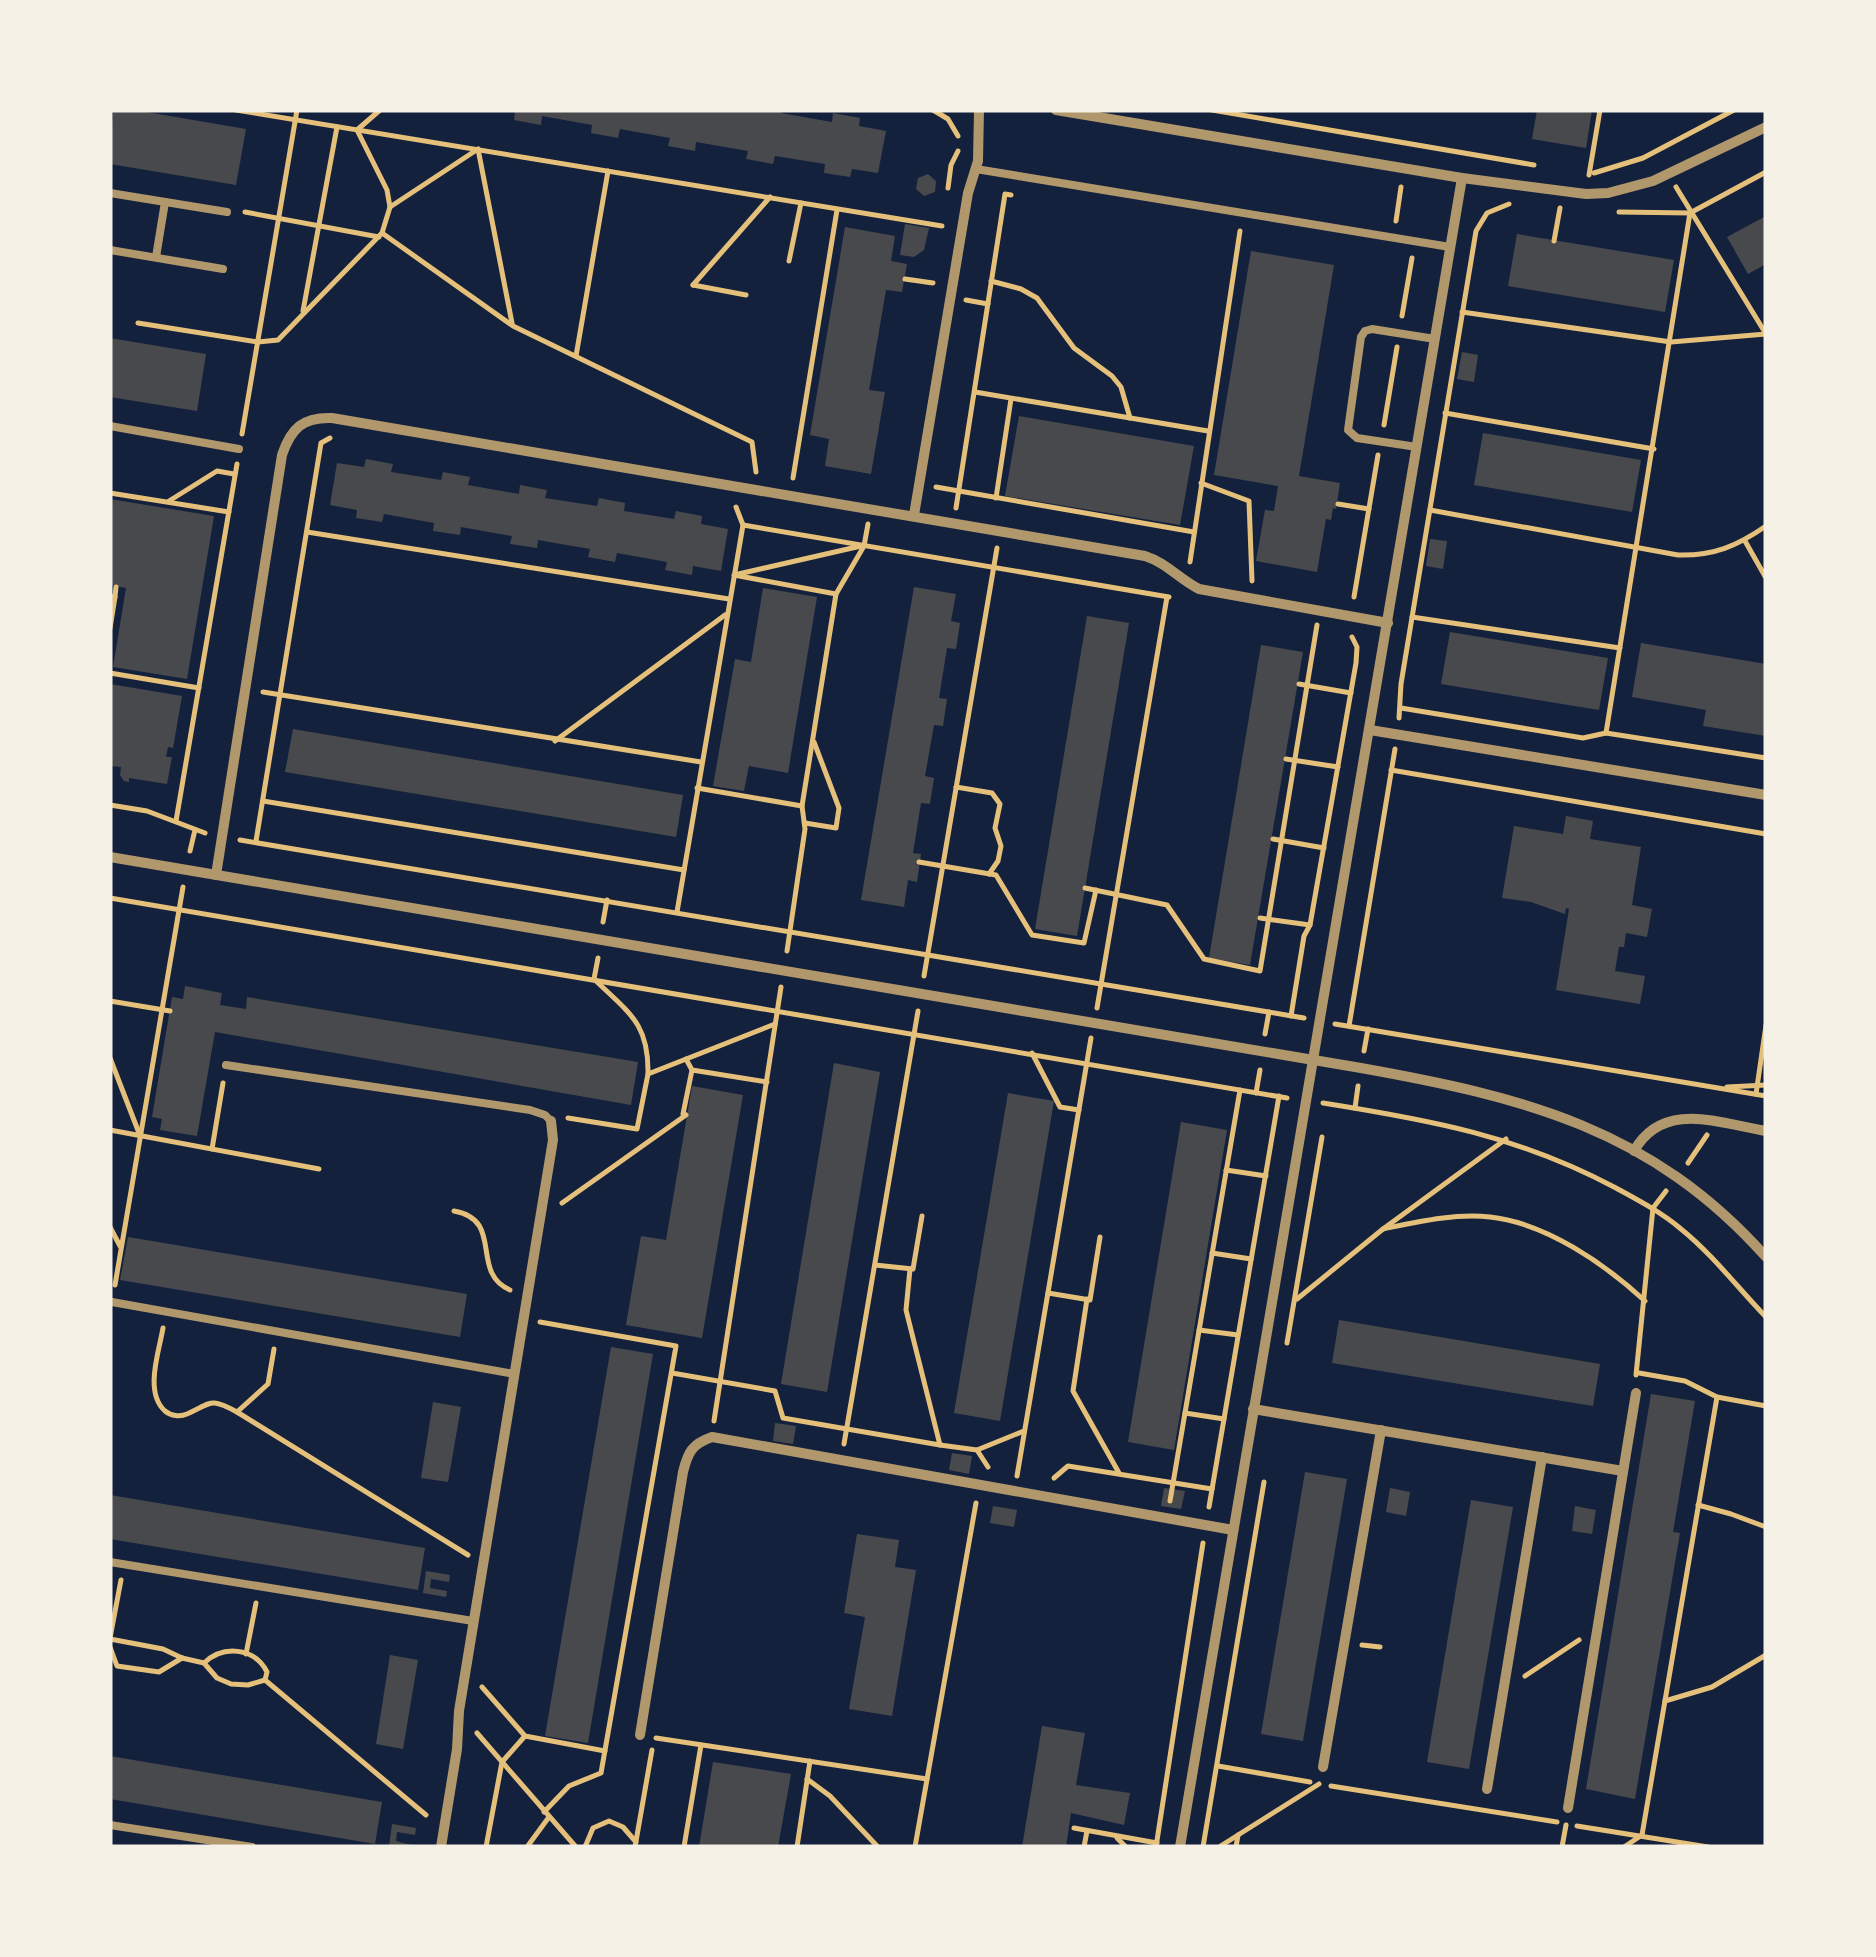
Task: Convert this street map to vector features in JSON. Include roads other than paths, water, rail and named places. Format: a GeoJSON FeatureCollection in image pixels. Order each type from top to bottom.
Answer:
{"type":"FeatureCollection","features":[{"type":"Feature","properties":{"kind":"street"},"geometry":{"type":"LineString","coordinates":[[914,515],[968,193],[976,169],[980,110]]}},
{"type":"Feature","properties":{"kind":"street"},"geometry":{"type":"LineString","coordinates":[[1056,110],[1462,178],[1586,194],[1629,189],[1670,174],[1766,127]]}},
{"type":"Feature","properties":{"kind":"street"},"geometry":{"type":"LineString","coordinates":[[1180,1847],[1462,178]]}},
{"type":"Feature","properties":{"kind":"street"},"geometry":{"type":"LineString","coordinates":[[216,876],[282,455],[292,431],[314,418],[1146,556],[1171,568],[1188,583],[1216,594],[1388,623]]}},
{"type":"Feature","properties":{"kind":"street"},"geometry":{"type":"LineString","coordinates":[[1370,730],[1766,795]]}},
{"type":"Feature","properties":{"kind":"street"},"geometry":{"type":"LineString","coordinates":[[110,858],[1457,1085],[1562,1115],[1634,1151],[1677,1177],[1726,1216],[1766,1256]]}},
{"type":"Feature","properties":{"kind":"street"},"geometry":{"type":"LineString","coordinates":[[441,1847],[457,1749],[458,1712],[553,1140],[548,1118]]}},
{"type":"Feature","properties":{"kind":"street"},"geometry":{"type":"LineString","coordinates":[[1634,1151],[1650,1129],[1684,1119],[1766,1131]]}},
{"type":"Feature","properties":{"kind":"street"},"geometry":{"type":"LineString","coordinates":[[1568,1808],[1636,1393]]}},
{"type":"Feature","properties":{"kind":"street"},"geometry":{"type":"LineString","coordinates":[[1253,1409],[1623,1471]]}},
{"type":"Feature","properties":{"kind":"street"},"geometry":{"type":"LineString","coordinates":[[1323,1767],[1381,1430]]}},
{"type":"Feature","properties":{"kind":"street"},"geometry":{"type":"LineString","coordinates":[[640,1735],[682,1472],[689,1450],[712,1437],[1233,1530]]}},
{"type":"Feature","properties":{"kind":"street"},"geometry":{"type":"LineString","coordinates":[[1487,1789],[1542,1457]]}},
{"type":"Feature","properties":{"kind":"lane"},"geometry":{"type":"LineString","coordinates":[[976,169],[1450,247]]}},
{"type":"Feature","properties":{"kind":"lane"},"geometry":{"type":"LineString","coordinates":[[110,192],[227,212]]}},
{"type":"Feature","properties":{"kind":"lane"},"geometry":{"type":"LineString","coordinates":[[156,257],[166,202]]}},
{"type":"Feature","properties":{"kind":"lane"},"geometry":{"type":"LineString","coordinates":[[110,250],[223,268]]}},
{"type":"Feature","properties":{"kind":"lane"},"geometry":{"type":"LineString","coordinates":[[1417,447],[1358,438],[1348,430],[1361,337],[1365,330],[1372,329],[1435,338]]}},
{"type":"Feature","properties":{"kind":"lane"},"geometry":{"type":"LineString","coordinates":[[110,426],[239,449]]}},
{"type":"Feature","properties":{"kind":"lane"},"geometry":{"type":"LineString","coordinates":[[226,1065],[548,1118]]}},
{"type":"Feature","properties":{"kind":"lane"},"geometry":{"type":"LineString","coordinates":[[112,1302],[514,1374]]}},
{"type":"Feature","properties":{"kind":"lane"},"geometry":{"type":"LineString","coordinates":[[110,1562],[473,1621]]}},
{"type":"Feature","properties":{"kind":"lane"},"geometry":{"type":"LineString","coordinates":[[110,1825],[252,1847]]}}]}
